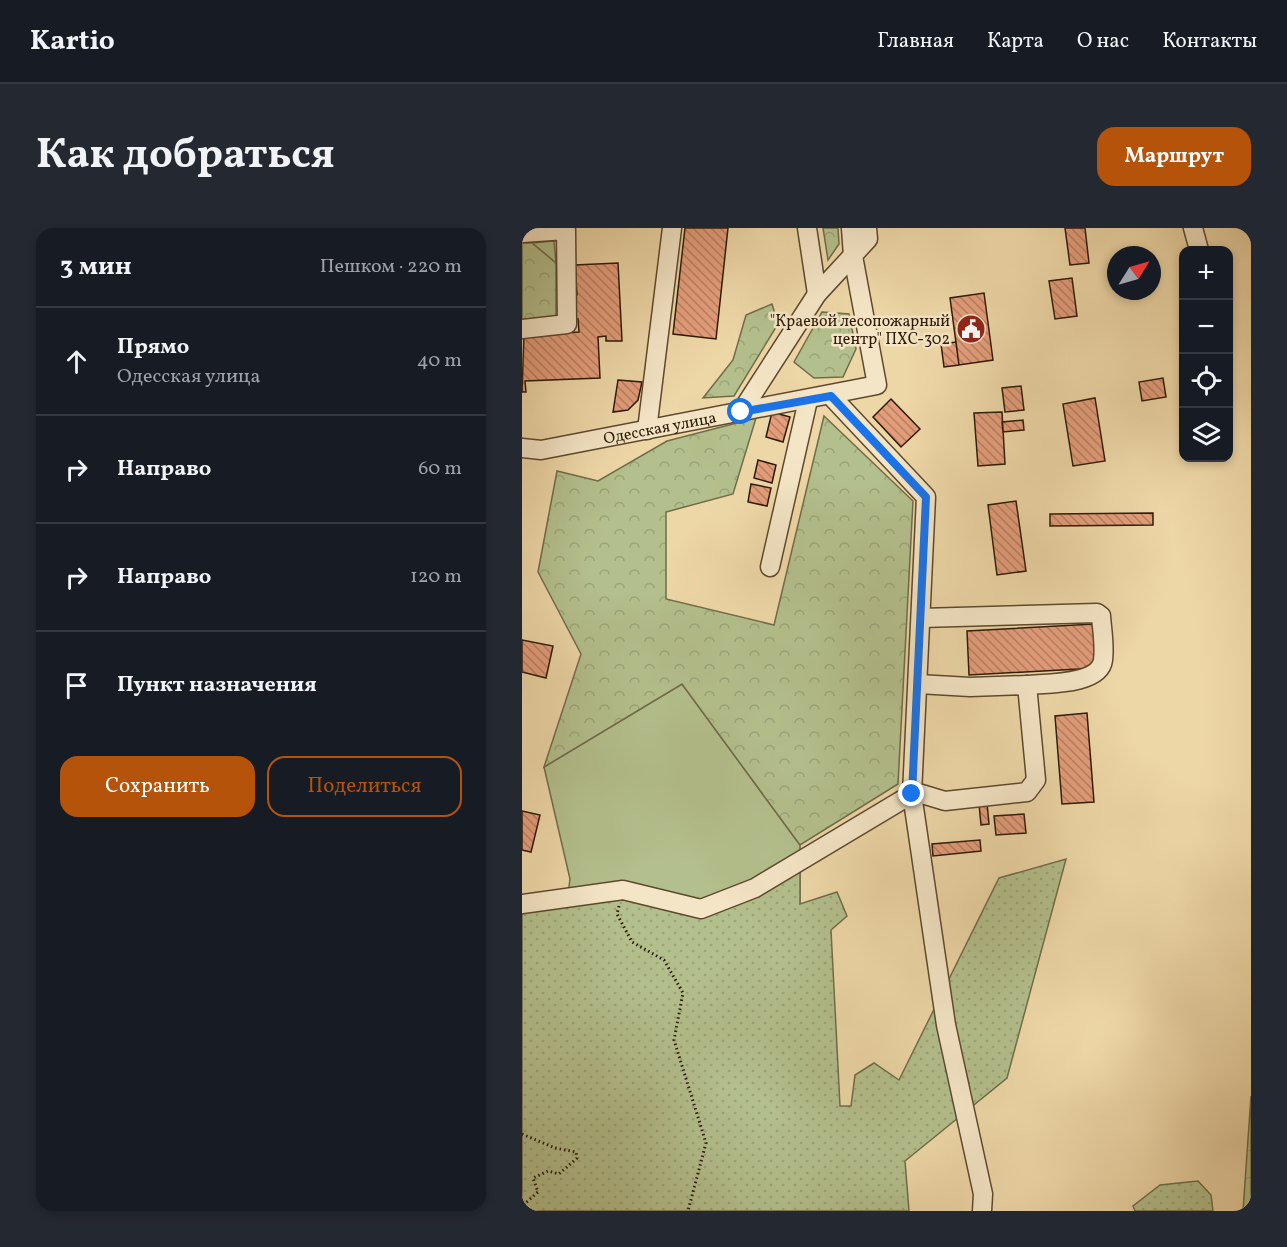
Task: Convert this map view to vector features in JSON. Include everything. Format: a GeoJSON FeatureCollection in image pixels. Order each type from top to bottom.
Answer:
{"type":"FeatureCollection","features":[{"type":"Feature","properties":{"kind":"street"},"geometry":{"type":"LineString","coordinates":[[647,430],[672,228]]}},
{"type":"Feature","properties":{"kind":"street"},"geometry":{"type":"LineString","coordinates":[[807,228],[817,294]]}},
{"type":"Feature","properties":{"kind":"street"},"geometry":{"type":"LineString","coordinates":[[851,228],[853,256]]}},
{"type":"Feature","properties":{"kind":"street"},"geometry":{"type":"LineString","coordinates":[[741,412],[817,294],[868,239],[867,228]]}},
{"type":"Feature","properties":{"kind":"street"},"geometry":{"type":"LineString","coordinates":[[1193,228],[1198,246]]}},
{"type":"Feature","properties":{"kind":"street"},"geometry":{"type":"LineString","coordinates":[[522,233],[566,230],[567,313],[567,324],[522,329]]}},
{"type":"Feature","properties":{"kind":"street","name":"Одесская улица"},"geometry":{"type":"LineString","coordinates":[[522,448],[541,450],[831,396],[877,385],[853,256]]}},
{"type":"Feature","properties":{"kind":"street"},"geometry":{"type":"LineString","coordinates":[[831,396],[926,497],[912,793],[946,1025],[983,1194],[982,1211]]}},
{"type":"Feature","properties":{"kind":"street"},"geometry":{"type":"LineString","coordinates":[[770,567],[808,400]]}},
{"type":"Feature","properties":{"kind":"street"},"geometry":{"type":"LineString","coordinates":[[918,684],[970,687],[1027,686],[1090,678],[1099,670],[1103,660],[1101,616],[1097,613],[921,618]]}},
{"type":"Feature","properties":{"kind":"street"},"geometry":{"type":"LineString","coordinates":[[522,904],[623,890],[701,909],[755,888],[912,793],[945,801],[1028,792],[1036,780],[1027,686]]}},
{"type":"Feature","properties":{"kind":"path"},"geometry":{"type":"LineString","coordinates":[[623,890],[617,914],[632,942],[664,960],[682,993],[674,1040],[706,1143],[688,1211]]}},
{"type":"Feature","properties":{"kind":"path"},"geometry":{"type":"LineString","coordinates":[[522,1134],[555,1148],[576,1152],[577,1158],[559,1174],[548,1171],[533,1178],[538,1192],[522,1206]]}},
{"type":"Feature","properties":{"kind":"green space"},"geometry":{"type":"Polygon","coordinates":[[[823,228],[838,228],[839,244],[828,260],[823,228]]]}},
{"type":"Feature","properties":{"kind":"green space"},"geometry":{"type":"Polygon","coordinates":[[[554,241],[556,263],[532,243],[554,241]]]}},
{"type":"Feature","properties":{"kind":"green space"},"geometry":{"type":"Polygon","coordinates":[[[522,243],[532,243],[556,263],[556,317],[522,320],[522,243]]]}},
{"type":"Feature","properties":{"kind":"green space"},"geometry":{"type":"Polygon","coordinates":[[[772,304],[778,324],[734,396],[703,398],[733,360],[746,315],[772,304]]]}},
{"type":"Feature","properties":{"kind":"green space"},"geometry":{"type":"Polygon","coordinates":[[[822,312],[849,314],[856,349],[843,377],[814,378],[794,362],[822,312]]]}},
{"type":"Feature","properties":{"kind":"green space"},"geometry":{"type":"Polygon","coordinates":[[[824,416],[913,501],[898,784],[800,845],[682,684],[544,767],[581,654],[538,572],[557,471],[598,481],[667,441],[756,418],[733,494],[666,512],[666,599],[774,625],[824,416]]]}},
{"type":"Feature","properties":{"kind":"green space"},"geometry":{"type":"Polygon","coordinates":[[[682,684],[800,845],[800,904],[522,1211],[522,939],[563,932],[570,879],[544,767],[682,684]]]}},
{"type":"Feature","properties":{"kind":"green space"},"geometry":{"type":"Polygon","coordinates":[[[1066,859],[1007,1078],[905,1161],[909,1211],[522,1211],[522,904],[623,890],[701,909],[800,861],[800,904],[837,892],[847,916],[831,930],[840,1106],[851,1106],[855,1075],[874,1063],[899,1080],[999,878],[1066,859]]]}},
{"type":"Feature","properties":{"kind":"green space"},"geometry":{"type":"Polygon","coordinates":[[[1251,1096],[1251,1211],[1243,1211],[1251,1096]]]}},
{"type":"Feature","properties":{"kind":"green space"},"geometry":{"type":"Polygon","coordinates":[[[1198,1181],[1211,1195],[1213,1211],[1135,1211],[1133,1206],[1160,1185],[1198,1181]]]}},
{"type":"Feature","properties":{"kind":"building"},"geometry":{"type":"Polygon","coordinates":[[[685,228],[728,228],[716,339],[673,334],[685,228]]]}},
{"type":"Feature","properties":{"kind":"building"},"geometry":{"type":"Polygon","coordinates":[[[1065,228],[1085,228],[1089,263],[1070,265],[1065,228]]]}},
{"type":"Feature","properties":{"kind":"building"},"geometry":{"type":"Polygon","coordinates":[[[618,263],[622,341],[606,341],[606,336],[598,337],[600,378],[525,381],[526,392],[522,392],[524,335],[579,332],[578,319],[574,319],[573,296],[577,295],[575,265],[618,263]]]}},
{"type":"Feature","properties":{"kind":"building"},"geometry":{"type":"Polygon","coordinates":[[[1072,278],[1077,316],[1055,319],[1049,281],[1072,278]]]}},
{"type":"Feature","properties":{"kind":"building","name":"\"Краевой лесопожарный центр\" ПХС-302"},"geometry":{"type":"Polygon","coordinates":[[[984,293],[993,360],[959,365],[950,298],[984,293]]]}},
{"type":"Feature","properties":{"kind":"building"},"geometry":{"type":"Polygon","coordinates":[[[956,342],[959,365],[944,367],[941,344],[956,342]]]}},
{"type":"Feature","properties":{"kind":"building"},"geometry":{"type":"Polygon","coordinates":[[[1163,378],[1166,397],[1142,401],[1139,382],[1163,378]]]}},
{"type":"Feature","properties":{"kind":"building"},"geometry":{"type":"Polygon","coordinates":[[[618,380],[642,382],[638,400],[628,410],[613,412],[618,380]]]}},
{"type":"Feature","properties":{"kind":"building"},"geometry":{"type":"Polygon","coordinates":[[[1021,386],[1024,410],[1005,412],[1002,388],[1021,386]]]}},
{"type":"Feature","properties":{"kind":"building"},"geometry":{"type":"Polygon","coordinates":[[[1095,398],[1105,461],[1073,466],[1063,404],[1095,398]]]}},
{"type":"Feature","properties":{"kind":"building"},"geometry":{"type":"Polygon","coordinates":[[[891,399],[920,429],[901,447],[873,417],[891,399]]]}},
{"type":"Feature","properties":{"kind":"building"},"geometry":{"type":"Polygon","coordinates":[[[772,412],[790,417],[783,442],[766,437],[772,412]]]}},
{"type":"Feature","properties":{"kind":"building"},"geometry":{"type":"Polygon","coordinates":[[[1002,412],[1005,464],[978,466],[974,413],[1002,412]]]}},
{"type":"Feature","properties":{"kind":"building"},"geometry":{"type":"Polygon","coordinates":[[[1023,420],[1024,430],[1003,432],[1002,422],[1023,420]]]}},
{"type":"Feature","properties":{"kind":"building"},"geometry":{"type":"Polygon","coordinates":[[[758,460],[776,465],[772,483],[754,478],[758,460]]]}},
{"type":"Feature","properties":{"kind":"building"},"geometry":{"type":"Polygon","coordinates":[[[751,484],[771,488],[767,506],[748,502],[751,484]]]}},
{"type":"Feature","properties":{"kind":"building"},"geometry":{"type":"Polygon","coordinates":[[[1016,501],[1026,571],[997,575],[988,505],[1016,501]]]}},
{"type":"Feature","properties":{"kind":"building"},"geometry":{"type":"Polygon","coordinates":[[[1153,513],[1153,525],[1050,526],[1050,514],[1153,513]]]}},
{"type":"Feature","properties":{"kind":"building"},"geometry":{"type":"Polygon","coordinates":[[[1094,624],[1097,668],[969,675],[967,631],[1094,624]]]}},
{"type":"Feature","properties":{"kind":"building"},"geometry":{"type":"Polygon","coordinates":[[[522,640],[553,646],[546,678],[522,672],[522,640]]]}},
{"type":"Feature","properties":{"kind":"building"},"geometry":{"type":"Polygon","coordinates":[[[1087,713],[1094,802],[1062,804],[1055,716],[1087,713]]]}},
{"type":"Feature","properties":{"kind":"building"},"geometry":{"type":"Polygon","coordinates":[[[987,803],[989,824],[981,825],[979,804],[987,803]]]}},
{"type":"Feature","properties":{"kind":"building"},"geometry":{"type":"Polygon","coordinates":[[[522,811],[540,815],[531,852],[522,850],[522,811]]]}},
{"type":"Feature","properties":{"kind":"building"},"geometry":{"type":"Polygon","coordinates":[[[1024,814],[1026,833],[996,835],[994,816],[1024,814]]]}},
{"type":"Feature","properties":{"kind":"building"},"geometry":{"type":"Polygon","coordinates":[[[980,840],[981,851],[933,856],[932,844],[980,840]]]}},
{"type":"Feature","properties":{"kind":"place","name":"\"Краевой лесопожарный центр\" ПХС-302"},"geometry":{"type":"Point","coordinates":[971,329]}},
{"type":"Feature","properties":{"kind":"route"},"geometry":{"type":"LineString","coordinates":[[741,412],[831,396],[926,497],[912,794]]}}]}
